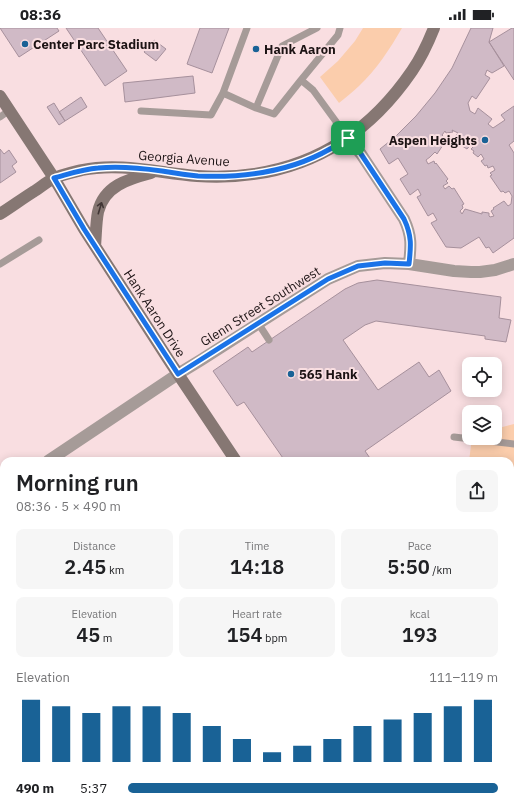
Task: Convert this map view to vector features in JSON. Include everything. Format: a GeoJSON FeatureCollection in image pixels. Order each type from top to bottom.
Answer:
{"type":"FeatureCollection","features":[{"type":"Feature","properties":{"kind":"main road","name":"Georgia Avenue"},"geometry":{"type":"LineString","coordinates":[[0,214],[54,178],[83,170],[98,168],[121,168],[196,176],[251,175],[285,168],[310,159],[331,149],[348,138],[381,109],[412,71],[425,49],[434,28]]}},
{"type":"Feature","properties":{"kind":"main road","name":"Hank Aaron Drive"},"geometry":{"type":"LineString","coordinates":[[0,96],[5,114],[54,178],[95,246],[233,457]]}},
{"type":"Feature","properties":{"kind":"main road"},"geometry":{"type":"LineString","coordinates":[[95,246],[98,212],[104,197],[116,186],[131,178],[160,171]]}},
{"type":"Feature","properties":{"kind":"street"},"geometry":{"type":"LineString","coordinates":[[348,138],[361,154],[408,227],[411,237],[409,264]]}},
{"type":"Feature","properties":{"kind":"street","name":"Glenn Street Southwest"},"geometry":{"type":"LineString","coordinates":[[54,457],[178,374],[328,279],[358,266],[385,263],[409,264],[448,270],[480,272],[495,270],[514,264]]}},
{"type":"Feature","properties":{"kind":"lane"},"geometry":{"type":"LineString","coordinates":[[141,111],[211,115],[223,93],[247,28]]}},
{"type":"Feature","properties":{"kind":"lane"},"geometry":{"type":"LineString","coordinates":[[256,108],[282,46],[317,28]]}},
{"type":"Feature","properties":{"kind":"lane"},"geometry":{"type":"LineString","coordinates":[[223,93],[256,108],[274,114],[338,35],[340,28]]}},
{"type":"Feature","properties":{"kind":"lane"},"geometry":{"type":"LineString","coordinates":[[302,80],[313,90],[348,138]]}},
{"type":"Feature","properties":{"kind":"lane"},"geometry":{"type":"LineString","coordinates":[[0,264],[39,240]]}},
{"type":"Feature","properties":{"kind":"lane"},"geometry":{"type":"LineString","coordinates":[[258,323],[269,340]]}},
{"type":"Feature","properties":{"kind":"lane"},"geometry":{"type":"LineString","coordinates":[[454,437],[514,444]]}},
{"type":"Feature","properties":{"kind":"shaded area"},"geometry":{"type":"Polygon","coordinates":[[[363,28],[402,28],[377,66],[357,88],[339,103],[320,77],[338,61],[355,41],[363,28]]]}},
{"type":"Feature","properties":{"kind":"shaded area"},"geometry":{"type":"Polygon","coordinates":[[[514,424],[514,457],[470,457],[471,445],[502,445],[502,427],[514,424]]]}},
{"type":"Feature","properties":{"kind":"building","name":"Center Parc Stadium"},"geometry":{"type":"Polygon","coordinates":[[[0,28],[57,28],[59,31],[19,57],[0,28]]]}},
{"type":"Feature","properties":{"kind":"building"},"geometry":{"type":"Polygon","coordinates":[[[66,28],[98,28],[127,71],[105,86],[66,28]]]}},
{"type":"Feature","properties":{"kind":"building"},"geometry":{"type":"Polygon","coordinates":[[[200,28],[229,28],[212,73],[187,64],[200,28]]]}},
{"type":"Feature","properties":{"kind":"building","name":"Aspen Heights"},"geometry":{"type":"Polygon","coordinates":[[[471,28],[493,28],[489,42],[504,66],[492,73],[487,70],[485,75],[490,78],[476,99],[472,96],[468,103],[470,111],[475,114],[478,108],[492,119],[488,124],[493,128],[505,120],[501,115],[514,106],[514,141],[509,145],[514,153],[514,238],[493,253],[489,247],[486,248],[479,237],[461,248],[446,247],[431,223],[437,220],[433,213],[428,216],[417,197],[421,195],[418,189],[410,195],[400,179],[408,174],[398,158],[389,164],[380,149],[395,137],[416,116],[435,93],[452,68],[471,28]],[[452,130],[453,132],[446,133],[445,131],[442,135],[446,139],[444,141],[445,142],[437,154],[435,152],[426,160],[428,164],[434,161],[448,179],[446,181],[448,183],[443,186],[445,189],[449,186],[452,189],[454,188],[464,204],[462,205],[463,208],[460,211],[462,214],[465,209],[482,214],[482,212],[489,213],[490,217],[494,216],[491,211],[494,209],[493,208],[504,201],[508,206],[511,204],[512,196],[509,191],[505,193],[503,191],[501,192],[490,176],[492,175],[490,173],[495,170],[493,166],[488,168],[487,165],[485,166],[481,161],[484,159],[481,154],[478,157],[473,153],[474,151],[471,149],[475,145],[472,143],[467,149],[456,142],[457,139],[455,137],[458,133],[452,130]]]}},
{"type":"Feature","properties":{"kind":"building"},"geometry":{"type":"Polygon","coordinates":[[[514,28],[514,80],[489,42],[514,28]]]}},
{"type":"Feature","properties":{"kind":"building"},"geometry":{"type":"Polygon","coordinates":[[[154,40],[166,49],[156,61],[144,52],[154,40]]]}},
{"type":"Feature","properties":{"kind":"building"},"geometry":{"type":"Polygon","coordinates":[[[193,76],[195,93],[125,102],[123,83],[193,76]]]}},
{"type":"Feature","properties":{"kind":"building"},"geometry":{"type":"Polygon","coordinates":[[[81,97],[87,107],[65,121],[59,112],[81,97]]]}},
{"type":"Feature","properties":{"kind":"building"},"geometry":{"type":"Polygon","coordinates":[[[54,103],[65,121],[59,125],[47,107],[54,103]]]}},
{"type":"Feature","properties":{"kind":"building"},"geometry":{"type":"Polygon","coordinates":[[[0,149],[4,154],[9,150],[17,162],[12,166],[16,172],[0,183],[0,149]]]}},
{"type":"Feature","properties":{"kind":"building","name":"565 Hank"},"geometry":{"type":"Polygon","coordinates":[[[377,280],[501,297],[499,318],[511,320],[506,342],[485,339],[485,336],[376,321],[365,325],[343,340],[378,390],[419,362],[429,377],[439,370],[451,391],[365,451],[369,457],[282,457],[244,402],[237,406],[213,371],[248,347],[252,352],[345,289],[358,283],[377,280]]]}},
{"type":"Feature","properties":{"kind":"place","name":"Center Parc Stadium"},"geometry":{"type":"Point","coordinates":[25,44]}},
{"type":"Feature","properties":{"kind":"place","name":"Hank Aaron"},"geometry":{"type":"Point","coordinates":[256,49]}},
{"type":"Feature","properties":{"kind":"place","name":"Aspen Heights"},"geometry":{"type":"Point","coordinates":[485,140]}},
{"type":"Feature","properties":{"kind":"place","name":"565 Hank"},"geometry":{"type":"Point","coordinates":[291,374]}},
{"type":"Feature","properties":{"kind":"route"},"geometry":{"type":"LineString","coordinates":[[348,138],[361,154],[408,227],[411,237],[409,264],[385,263],[358,266],[328,279],[178,374],[84,229],[54,178],[83,170],[98,168],[160,171],[196,176],[251,175],[285,168],[310,159],[331,149],[348,138]]}}]}
